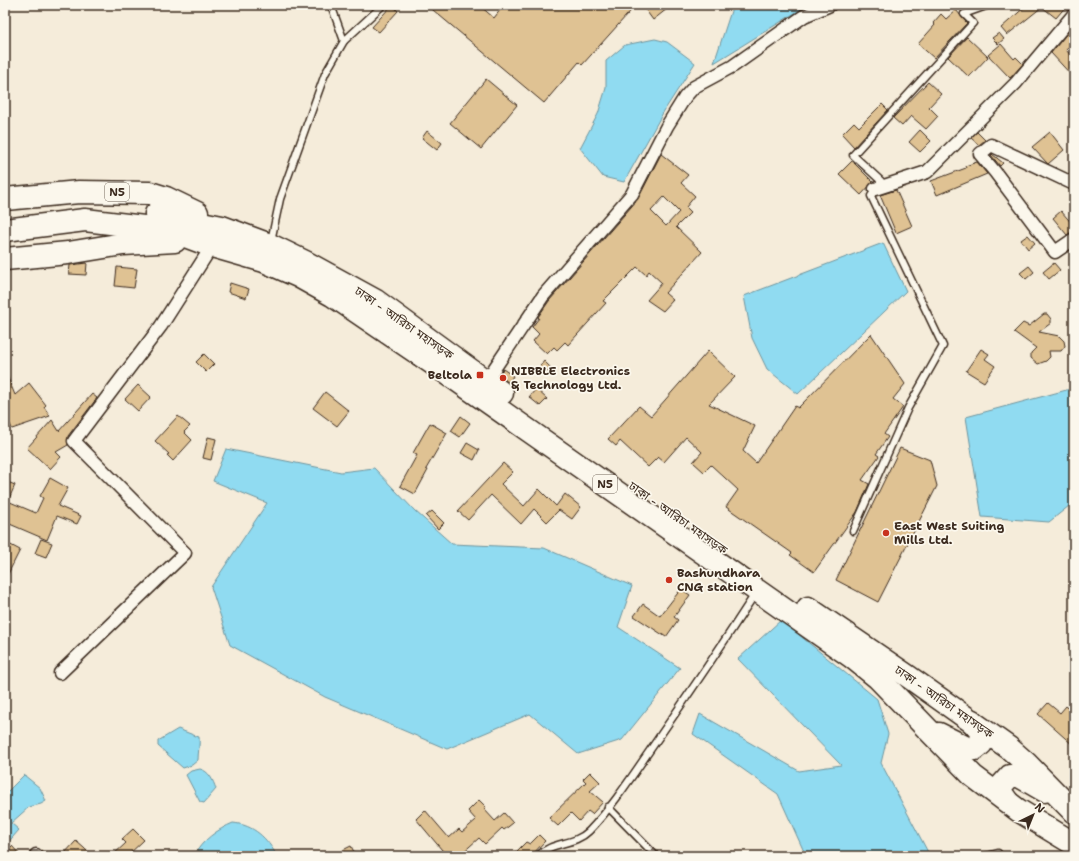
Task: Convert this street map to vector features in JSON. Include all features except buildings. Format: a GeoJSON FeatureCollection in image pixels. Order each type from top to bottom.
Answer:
{"type":"FeatureCollection","features":[{"type":"Feature","properties":{"kind":"highway","name":"ঢাকা - আরিচা মহাসড়ক"},"geometry":{"type":"LineString","coordinates":[[5,199],[79,192],[150,193],[189,208],[222,226],[270,245],[344,282],[376,301],[765,579],[972,721],[1009,748],[1026,763],[1070,808]]}},
{"type":"Feature","properties":{"kind":"highway","name":"ঢাকা - আরিচা মহাসড়ক"},"geometry":{"type":"LineString","coordinates":[[85,220],[107,213],[137,212],[173,216],[222,226]]}},
{"type":"Feature","properties":{"kind":"highway","name":"N5"},"geometry":{"type":"LineString","coordinates":[[5,230],[85,220],[169,230],[207,244],[264,261],[298,276],[332,295],[438,367],[852,657],[878,678],[920,724],[973,776],[1007,801],[1074,844]]}},
{"type":"Feature","properties":{"kind":"highway"},"geometry":{"type":"LineString","coordinates":[[6,258],[68,253],[123,244],[153,242],[207,244]]}},
{"type":"Feature","properties":{"kind":"highway"},"geometry":{"type":"LineString","coordinates":[[920,724],[967,748],[975,749],[981,744],[984,738],[972,721]]}},
{"type":"Feature","properties":{"kind":"highway"},"geometry":{"type":"LineString","coordinates":[[1007,801],[1002,794],[1001,786],[1010,776],[1019,776],[1070,808]]}},
{"type":"Feature","properties":{"kind":"street"},"geometry":{"type":"LineString","coordinates":[[486,381],[543,296],[632,194],[667,126],[685,97],[694,87],[733,66],[804,16],[830,5]]}},
{"type":"Feature","properties":{"kind":"street"},"geometry":{"type":"LineString","coordinates":[[875,189],[927,172],[1016,82],[1074,14]]}},
{"type":"Feature","properties":{"kind":"street"},"geometry":{"type":"LineString","coordinates":[[1071,178],[991,144],[980,154],[1055,252],[1074,239]]}},
{"type":"Feature","properties":{"kind":"street"},"geometry":{"type":"LineString","coordinates":[[60,673],[185,553],[74,441],[161,326],[207,244]]}},
{"type":"Feature","properties":{"kind":"lane"},"geometry":{"type":"LineString","coordinates":[[331,5],[344,41]]}},
{"type":"Feature","properties":{"kind":"lane"},"geometry":{"type":"LineString","coordinates":[[270,245],[280,199],[325,74],[344,41],[383,5]]}},
{"type":"Feature","properties":{"kind":"lane"},"geometry":{"type":"LineString","coordinates":[[853,531],[908,408],[943,346],[871,196],[881,181],[853,155],[973,23],[964,14],[989,5]]}},
{"type":"Feature","properties":{"kind":"lane"},"geometry":{"type":"LineString","coordinates":[[538,856],[551,846],[571,842],[582,837],[588,832],[608,807],[699,680],[757,591]]}},
{"type":"Feature","properties":{"kind":"lane"},"geometry":{"type":"LineString","coordinates":[[608,807],[656,856]]}},
{"type":"Feature","properties":{"kind":"lane"},"geometry":{"type":"LineString","coordinates":[[987,856],[998,853],[1000,856]]}},
{"type":"Feature","properties":{"kind":"water"},"geometry":{"type":"Polygon","coordinates":[[[733,5],[808,5],[714,63],[733,5]]]}},
{"type":"Feature","properties":{"kind":"water"},"geometry":{"type":"Polygon","coordinates":[[[655,39],[667,42],[695,63],[664,111],[624,182],[603,177],[580,148],[598,114],[606,88],[606,61],[625,45],[655,39]]]}},
{"type":"Feature","properties":{"kind":"water"},"geometry":{"type":"Polygon","coordinates":[[[883,243],[906,291],[798,394],[767,369],[752,338],[744,296],[883,243]]]}},
{"type":"Feature","properties":{"kind":"water"},"geometry":{"type":"Polygon","coordinates":[[[1074,388],[1074,502],[1049,522],[982,517],[966,417],[1074,388]]]}},
{"type":"Feature","properties":{"kind":"water"},"geometry":{"type":"Polygon","coordinates":[[[226,449],[341,472],[374,468],[415,511],[452,544],[544,548],[632,586],[618,627],[680,668],[622,740],[578,754],[530,714],[447,749],[325,697],[230,645],[211,587],[267,503],[213,481],[226,449]]]}},
{"type":"Feature","properties":{"kind":"water"},"geometry":{"type":"Polygon","coordinates":[[[781,620],[877,699],[888,734],[881,763],[930,856],[806,856],[778,794],[693,734],[700,714],[799,771],[841,765],[738,659],[781,620]]]}},
{"type":"Feature","properties":{"kind":"water"},"geometry":{"type":"Polygon","coordinates":[[[178,729],[199,737],[198,760],[192,765],[183,768],[158,746],[158,741],[178,729]]]}},
{"type":"Feature","properties":{"kind":"water"},"geometry":{"type":"Polygon","coordinates":[[[200,769],[206,772],[212,779],[216,789],[204,803],[200,802],[186,775],[191,771],[200,769]]]}},
{"type":"Feature","properties":{"kind":"water"},"geometry":{"type":"Polygon","coordinates":[[[24,775],[40,788],[46,801],[29,807],[11,823],[19,830],[5,846],[5,794],[24,775]]]}},
{"type":"Feature","properties":{"kind":"water"},"geometry":{"type":"Polygon","coordinates":[[[233,823],[247,826],[254,830],[264,838],[277,856],[194,856],[201,845],[210,836],[233,823]]]}},
{"type":"Feature","properties":{"kind":"place","name":"Beltola"},"geometry":{"type":"Point","coordinates":[480,375]}},
{"type":"Feature","properties":{"kind":"place","name":"NIBBLE Electronics & Technology Ltd."},"geometry":{"type":"Point","coordinates":[503,378]}},
{"type":"Feature","properties":{"kind":"place","name":"East West Suiting Mills Ltd."},"geometry":{"type":"Point","coordinates":[886,533]}},
{"type":"Feature","properties":{"kind":"place","name":"Bashundhara CNG station"},"geometry":{"type":"Point","coordinates":[669,580]}}]}
